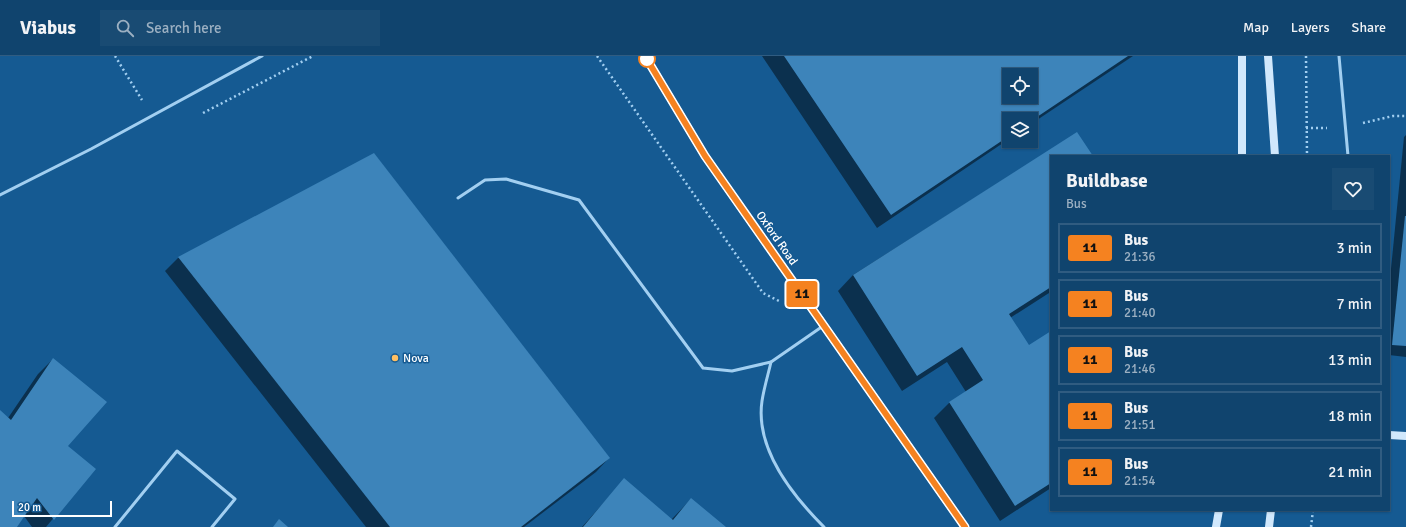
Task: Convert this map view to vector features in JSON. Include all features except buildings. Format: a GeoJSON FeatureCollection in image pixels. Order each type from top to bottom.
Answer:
{"type":"FeatureCollection","features":[{"type":"Feature","properties":{"kind":"street","name":"Oxford Road"},"geometry":{"type":"LineString","coordinates":[[645,56],[705,156],[965,527]]}},
{"type":"Feature","properties":{"kind":"street"},"geometry":{"type":"LineString","coordinates":[[1242,56],[1242,155]]}},
{"type":"Feature","properties":{"kind":"street"},"geometry":{"type":"LineString","coordinates":[[1268,56],[1275,155]]}},
{"type":"Feature","properties":{"kind":"street"},"geometry":{"type":"LineString","coordinates":[[1390,435],[1406,436]]}},
{"type":"Feature","properties":{"kind":"street"},"geometry":{"type":"LineString","coordinates":[[1216,527],[1219,511]]}},
{"type":"Feature","properties":{"kind":"street"},"geometry":{"type":"LineString","coordinates":[[1269,527],[1271,511]]}},
{"type":"Feature","properties":{"kind":"lane"},"geometry":{"type":"LineString","coordinates":[[0,195],[90,149],[262,56]]}},
{"type":"Feature","properties":{"kind":"lane"},"geometry":{"type":"LineString","coordinates":[[1339,56],[1348,155]]}},
{"type":"Feature","properties":{"kind":"lane"},"geometry":{"type":"LineString","coordinates":[[458,198],[485,180],[506,179],[579,200],[703,368],[732,371],[771,362],[824,325]]}},
{"type":"Feature","properties":{"kind":"lane"},"geometry":{"type":"LineString","coordinates":[[771,362],[762,402],[762,423],[768,446],[780,475],[803,506],[824,527]]}},
{"type":"Feature","properties":{"kind":"lane"},"geometry":{"type":"LineString","coordinates":[[114,527],[177,451],[234,499],[212,527]]}},
{"type":"Feature","properties":{"kind":"path"},"geometry":{"type":"LineString","coordinates":[[597,56],[762,293],[783,304]]}},
{"type":"Feature","properties":{"kind":"path"},"geometry":{"type":"LineString","coordinates":[[1306,56],[1307,155]]}},
{"type":"Feature","properties":{"kind":"path"},"geometry":{"type":"LineString","coordinates":[[1346,128],[1393,116],[1406,116]]}},
{"type":"Feature","properties":{"kind":"path"},"geometry":{"type":"LineString","coordinates":[[1311,527],[1313,511]]}},
{"type":"Feature","properties":{"kind":"bus line","name":"11"},"geometry":{"type":"LineString","coordinates":[[645,56],[705,156],[965,527]]}},
{"type":"Feature","properties":{"kind":"place","name":"Nova"},"geometry":{"type":"Point","coordinates":[395,358]}}]}
